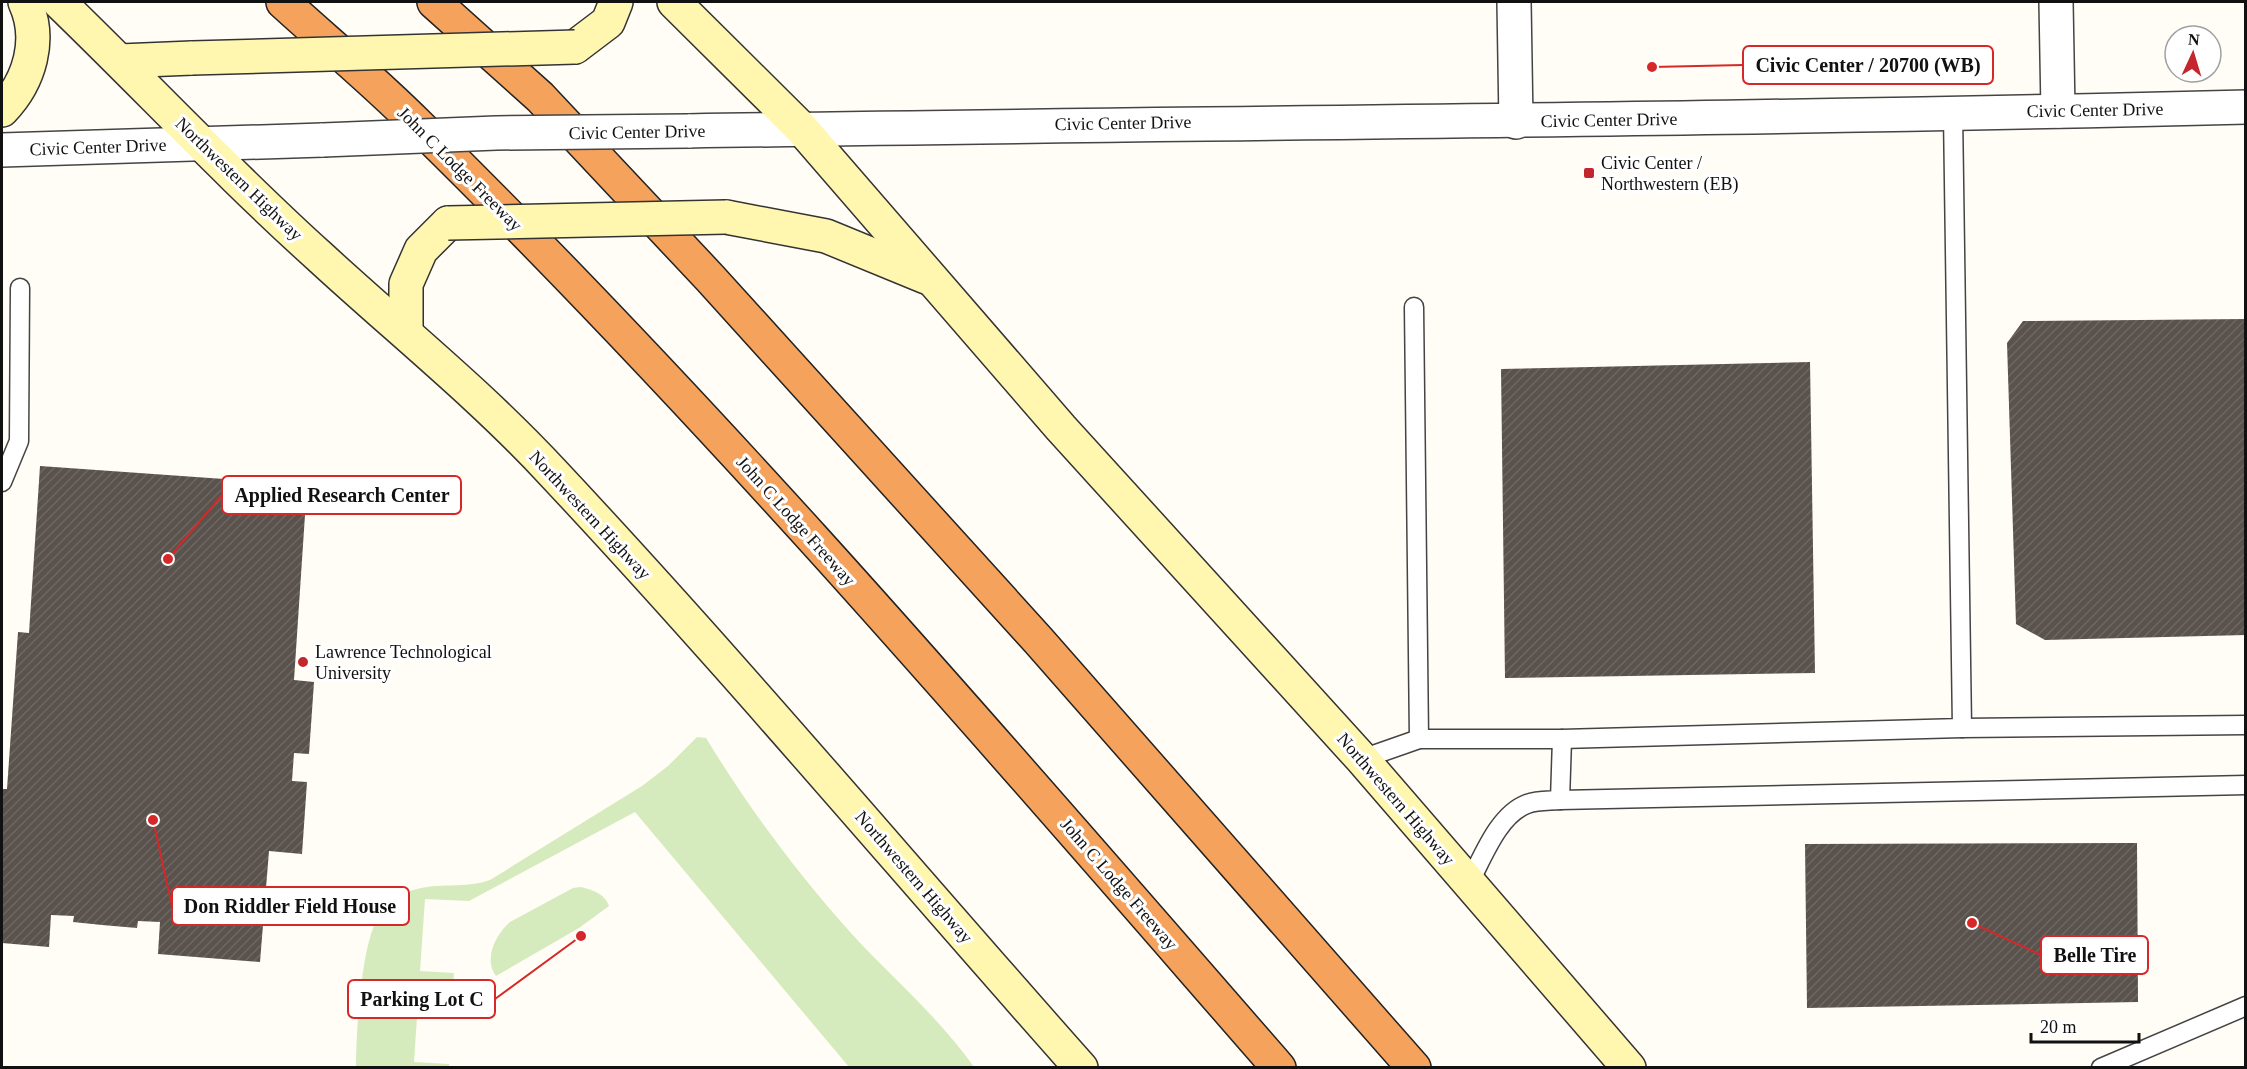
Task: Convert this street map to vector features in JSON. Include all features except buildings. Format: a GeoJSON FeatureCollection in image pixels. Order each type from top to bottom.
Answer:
{"type":"FeatureCollection","features":[{"type":"Feature","properties":{"kind":"highway","name":"John C Lodge Freeway"},"geometry":{"type":"LineString","coordinates":[[283,2],[416,123],[638,347],[963,706],[1279,1068]]}},
{"type":"Feature","properties":{"kind":"highway"},"geometry":{"type":"LineString","coordinates":[[434,2],[540,97],[718,287],[1038,640],[1414,1068]]}},
{"type":"Feature","properties":{"kind":"main road"},"geometry":{"type":"LineString","coordinates":[[2,110],[16,96],[33,56],[33,20],[25,2]]}},
{"type":"Feature","properties":{"kind":"main road","name":"Northwestern Highway"},"geometry":{"type":"LineString","coordinates":[[59,2],[201,144],[319,257],[406,332],[551,471],[902,862],[1081,1068]]}},
{"type":"Feature","properties":{"kind":"main road"},"geometry":{"type":"LineString","coordinates":[[120,61],[575,47],[608,22],[616,2]]}},
{"type":"Feature","properties":{"kind":"main road","name":"Northwestern Highway"},"geometry":{"type":"LineString","coordinates":[[674,2],[802,129],[1061,428],[1362,759],[1629,1068]]}},
{"type":"Feature","properties":{"kind":"main road"},"geometry":{"type":"LineString","coordinates":[[406,332],[406,284],[421,250],[448,223],[726,217],[826,236],[931,279]]}},
{"type":"Feature","properties":{"kind":"street"},"geometry":{"type":"LineString","coordinates":[[1514,2],[1516,122]]}},
{"type":"Feature","properties":{"kind":"street"},"geometry":{"type":"LineString","coordinates":[[2056,2],[2058,111]]}},
{"type":"Feature","properties":{"kind":"street","name":"Civic Center Drive"},"geometry":{"type":"LineString","coordinates":[[2,150],[496,134],[1299,121],[1516,122],[2246,107]]}},
{"type":"Feature","properties":{"kind":"lane"},"geometry":{"type":"LineString","coordinates":[[1953,113],[1962,728]]}},
{"type":"Feature","properties":{"kind":"lane"},"geometry":{"type":"LineString","coordinates":[[2,482],[19,441],[20,288]]}},
{"type":"Feature","properties":{"kind":"lane"},"geometry":{"type":"LineString","coordinates":[[1414,307],[1419,740]]}},
{"type":"Feature","properties":{"kind":"lane"},"geometry":{"type":"LineString","coordinates":[[1362,759],[1419,740],[1562,739],[1962,728],[2246,725]]}},
{"type":"Feature","properties":{"kind":"lane"},"geometry":{"type":"LineString","coordinates":[[1560,800],[1562,739]]}},
{"type":"Feature","properties":{"kind":"lane"},"geometry":{"type":"LineString","coordinates":[[1469,883],[1488,846],[1511,814],[1528,803],[1560,800],[2246,785]]}},
{"type":"Feature","properties":{"kind":"lane"},"geometry":{"type":"LineString","coordinates":[[2101,1068],[2246,1006]]}},
{"type":"Feature","properties":{"kind":"green space"},"geometry":{"type":"Polygon","coordinates":[[[697,737],[706,738],[774,839],[811,887],[867,950],[930,1014],[974,1067],[849,1067],[635,812],[469,901],[425,899],[420,971],[454,973],[452,1004],[418,1002],[414,1062],[449,1064],[449,1067],[356,1067],[364,965],[374,927],[386,906],[408,891],[490,880],[642,786],[668,766],[697,737]]]}},
{"type":"Feature","properties":{"kind":"green space"},"geometry":{"type":"Polygon","coordinates":[[[581,887],[602,896],[609,906],[579,928],[496,976],[492,969],[491,955],[496,940],[505,927],[510,922],[573,888],[581,887]]]}},
{"type":"Feature","properties":{"kind":"place","name":"Civic Center / 20700 (WB)"},"geometry":{"type":"Point","coordinates":[1652,67]}},
{"type":"Feature","properties":{"kind":"place","name":"Civic Center / Northwestern (EB)"},"geometry":{"type":"Point","coordinates":[1589,173]}},
{"type":"Feature","properties":{"kind":"place","name":"Applied Research Center"},"geometry":{"type":"Point","coordinates":[168,559]}},
{"type":"Feature","properties":{"kind":"place","name":"Lawrence Technological University"},"geometry":{"type":"Point","coordinates":[303,662]}},
{"type":"Feature","properties":{"kind":"place","name":"Don Riddler Field House"},"geometry":{"type":"Point","coordinates":[153,820]}},
{"type":"Feature","properties":{"kind":"place","name":"Belle Tire"},"geometry":{"type":"Point","coordinates":[1972,923]}},
{"type":"Feature","properties":{"kind":"place","name":"Parking Lot C"},"geometry":{"type":"Point","coordinates":[581,936]}}]}
